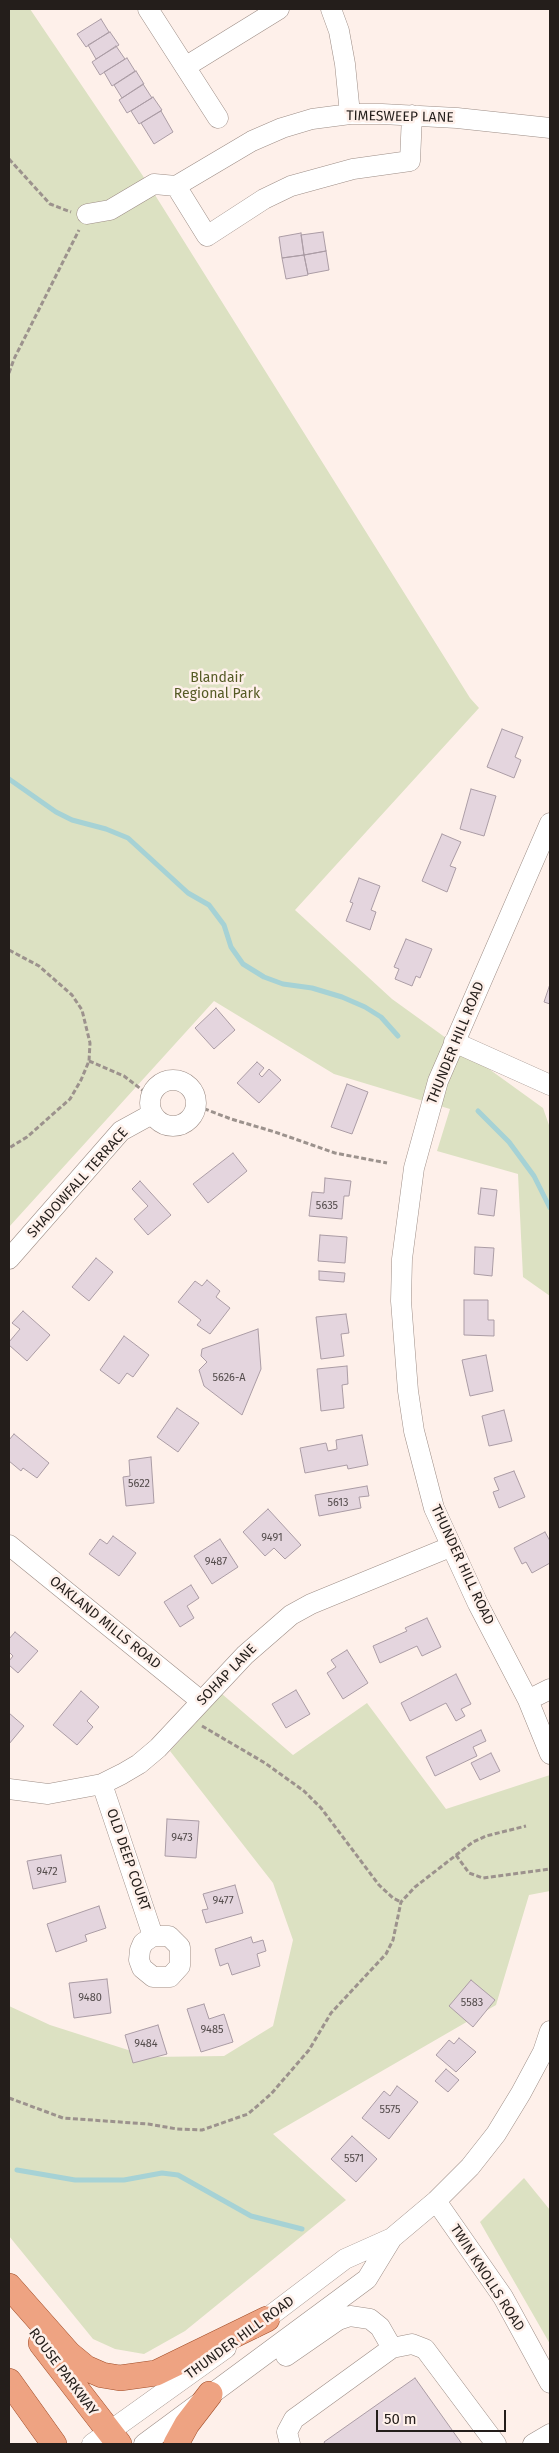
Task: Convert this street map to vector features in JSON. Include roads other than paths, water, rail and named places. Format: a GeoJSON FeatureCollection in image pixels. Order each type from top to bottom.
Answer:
{"type":"FeatureCollection","features":[{"type":"Feature","properties":{"kind":"main road"},"geometry":{"type":"LineString","coordinates":[[9,2286],[69,2354],[86,2368],[102,2375],[120,2378],[156,2373],[266,2319]]}},
{"type":"Feature","properties":{"kind":"main road","name":"ROUSE PARKWAY"},"geometry":{"type":"LineString","coordinates":[[9,2299],[107,2440]]}},
{"type":"Feature","properties":{"kind":"main road"},"geometry":{"type":"LineString","coordinates":[[9,2381],[54,2444]]}},
{"type":"Feature","properties":{"kind":"main road"},"geometry":{"type":"LineString","coordinates":[[176,2444],[210,2394]]}},
{"type":"Feature","properties":{"kind":"street"},"geometry":{"type":"LineString","coordinates":[[148,9],[218,118]]}},
{"type":"Feature","properties":{"kind":"street"},"geometry":{"type":"LineString","coordinates":[[186,67],[279,9]]}},
{"type":"Feature","properties":{"kind":"street"},"geometry":{"type":"LineString","coordinates":[[332,9],[339,31],[345,64],[350,114]]}},
{"type":"Feature","properties":{"kind":"street","name":"TIMESWEEP LANE"},"geometry":{"type":"LineString","coordinates":[[176,186],[252,141],[282,128],[312,119],[350,114],[412,115],[550,128]]}},
{"type":"Feature","properties":{"kind":"street"},"geometry":{"type":"LineString","coordinates":[[87,214],[110,210],[154,184],[176,186],[207,236],[264,199],[291,186],[353,169],[410,161],[412,115]]}},
{"type":"Feature","properties":{"kind":"street","name":"THUNDER HILL ROAD"},"geometry":{"type":"LineString","coordinates":[[550,823],[438,1082],[414,1168],[402,1259],[401,1301],[403,1345],[414,1431],[434,1508],[450,1547],[528,1700],[550,1754]]}},
{"type":"Feature","properties":{"kind":"street"},"geometry":{"type":"LineString","coordinates":[[454,1042],[550,1085]]}},
{"type":"Feature","properties":{"kind":"street","name":"SHADOWFALL TERRACE"},"geometry":{"type":"LineString","coordinates":[[9,1259],[121,1131],[151,1105],[161,1083],[178,1080],[193,1090],[197,1106],[189,1121],[173,1127],[157,1121],[151,1105]]}},
{"type":"Feature","properties":{"kind":"street","name":"OAKLAND MILLS ROAD"},"geometry":{"type":"LineString","coordinates":[[9,1545],[201,1701]]}},
{"type":"Feature","properties":{"kind":"street","name":"SOHAP LANE"},"geometry":{"type":"LineString","coordinates":[[9,1789],[48,1794],[102,1784],[139,1764],[270,1632],[291,1615],[310,1604],[450,1547]]}},
{"type":"Feature","properties":{"kind":"street"},"geometry":{"type":"LineString","coordinates":[[528,1700],[550,1689]]}},
{"type":"Feature","properties":{"kind":"street","name":"OLD DEEP COURT"},"geometry":{"type":"LineString","coordinates":[[102,1784],[153,1936]]}},
{"type":"Feature","properties":{"kind":"street","name":"THUNDER HILL ROAD"},"geometry":{"type":"LineString","coordinates":[[107,2440],[345,2259],[392,2238],[436,2201],[470,2167],[496,2134],[522,2093],[550,2031]]}},
{"type":"Feature","properties":{"kind":"street","name":"TWIN KNOLLS ROAD"},"geometry":{"type":"LineString","coordinates":[[436,2201],[503,2297],[550,2383]]}},
{"type":"Feature","properties":{"kind":"street","name":"THUNDER HILL ROAD"},"geometry":{"type":"LineString","coordinates":[[144,2444],[367,2279],[392,2238]]}},
{"type":"Feature","properties":{"kind":"street"},"geometry":{"type":"LineString","coordinates":[[232,2380],[280,2360],[338,2320],[350,2316],[370,2319],[380,2327],[392,2348]]}},
{"type":"Feature","properties":{"kind":"street"},"geometry":{"type":"LineString","coordinates":[[290,2444],[288,2432],[294,2419],[392,2348],[412,2344],[425,2349],[496,2444]]}},
{"type":"Feature","properties":{"kind":"street"},"geometry":{"type":"LineString","coordinates":[[533,2444],[550,2434]]}},
{"type":"Feature","properties":{"kind":"waterway"},"geometry":{"type":"LineString","coordinates":[[9,779],[56,812],[72,820],[106,829],[128,838],[188,893],[209,905],[224,925],[231,947],[243,964],[264,977],[283,984],[312,988],[342,997],[365,1007],[381,1017],[398,1036]]}},
{"type":"Feature","properties":{"kind":"waterway"},"geometry":{"type":"LineString","coordinates":[[478,1111],[509,1142],[534,1176],[550,1208]]}},
{"type":"Feature","properties":{"kind":"waterway"},"geometry":{"type":"LineString","coordinates":[[17,2170],[75,2180],[124,2180],[162,2173],[178,2175],[251,2216],[302,2229]]}},
{"type":"Feature","properties":{"kind":"park label","name":"Blandair Regional Park"},"geometry":{"type":"Point","coordinates":[217,686]}}]}
